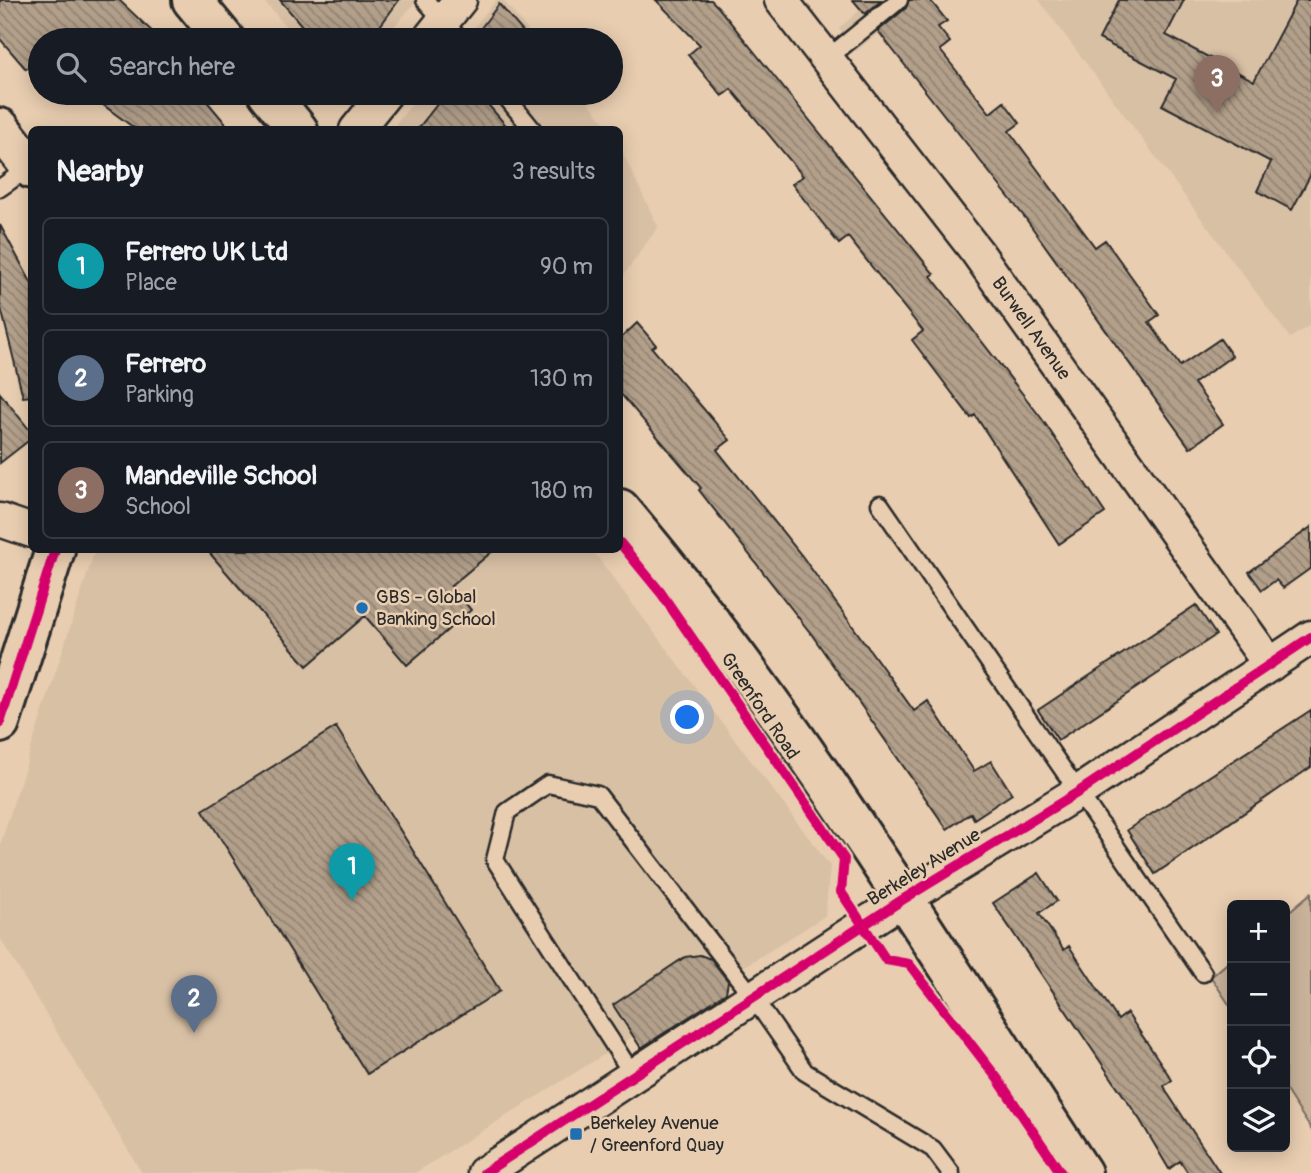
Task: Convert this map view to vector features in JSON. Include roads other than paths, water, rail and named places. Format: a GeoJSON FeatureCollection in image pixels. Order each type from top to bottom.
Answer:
{"type":"FeatureCollection","features":[{"type":"Feature","properties":{"kind":"main road"},"geometry":{"type":"LineString","coordinates":[[192,0],[215,28]]}},
{"type":"Feature","properties":{"kind":"main road"},"geometry":{"type":"LineString","coordinates":[[278,105],[295,126]]}},
{"type":"Feature","properties":{"kind":"main road"},"geometry":{"type":"LineString","coordinates":[[0,128],[21,175]]}},
{"type":"Feature","properties":{"kind":"main road","name":"Greenford Road"},"geometry":{"type":"LineString","coordinates":[[623,513],[688,590],[819,773],[1083,1173]]}},
{"type":"Feature","properties":{"kind":"main road"},"geometry":{"type":"LineString","coordinates":[[0,723],[54,553]]}},
{"type":"Feature","properties":{"kind":"street","name":"Burwell Avenue"},"geometry":{"type":"LineString","coordinates":[[781,0],[977,252],[1270,665]]}},
{"type":"Feature","properties":{"kind":"street"},"geometry":{"type":"LineString","coordinates":[[359,126],[376,105]]}},
{"type":"Feature","properties":{"kind":"street"},"geometry":{"type":"LineString","coordinates":[[0,520],[28,530]]}},
{"type":"Feature","properties":{"kind":"street","name":"Berkeley Avenue"},"geometry":{"type":"LineString","coordinates":[[484,1173],[902,900],[1080,792],[1311,637]]}},
{"type":"Feature","properties":{"kind":"lane"},"geometry":{"type":"LineString","coordinates":[[828,58],[899,0]]}},
{"type":"Feature","properties":{"kind":"lane"},"geometry":{"type":"LineString","coordinates":[[513,105],[530,126]]}},
{"type":"Feature","properties":{"kind":"lane"},"geometry":{"type":"LineString","coordinates":[[880,504],[1203,973]]}},
{"type":"Feature","properties":{"kind":"lane"},"geometry":{"type":"LineString","coordinates":[[633,1075],[495,860],[507,812],[548,784],[598,796],[753,997],[805,1072],[933,1149],[951,1173]]}},
{"type":"Feature","properties":{"kind":"place","name":"Mandeville School"},"geometry":{"type":"Point","coordinates":[1217,113]}},
{"type":"Feature","properties":{"kind":"place","name":"GBS - Global Banking School"},"geometry":{"type":"Point","coordinates":[362,608]}},
{"type":"Feature","properties":{"kind":"place","name":"Ferrero UK Ltd"},"geometry":{"type":"Point","coordinates":[352,901]}},
{"type":"Feature","properties":{"kind":"place","name":"Ferrero"},"geometry":{"type":"Point","coordinates":[194,1033]}},
{"type":"Feature","properties":{"kind":"place","name":"Berkeley Avenue / Greenford Quay"},"geometry":{"type":"Point","coordinates":[576,1134]}}]}
